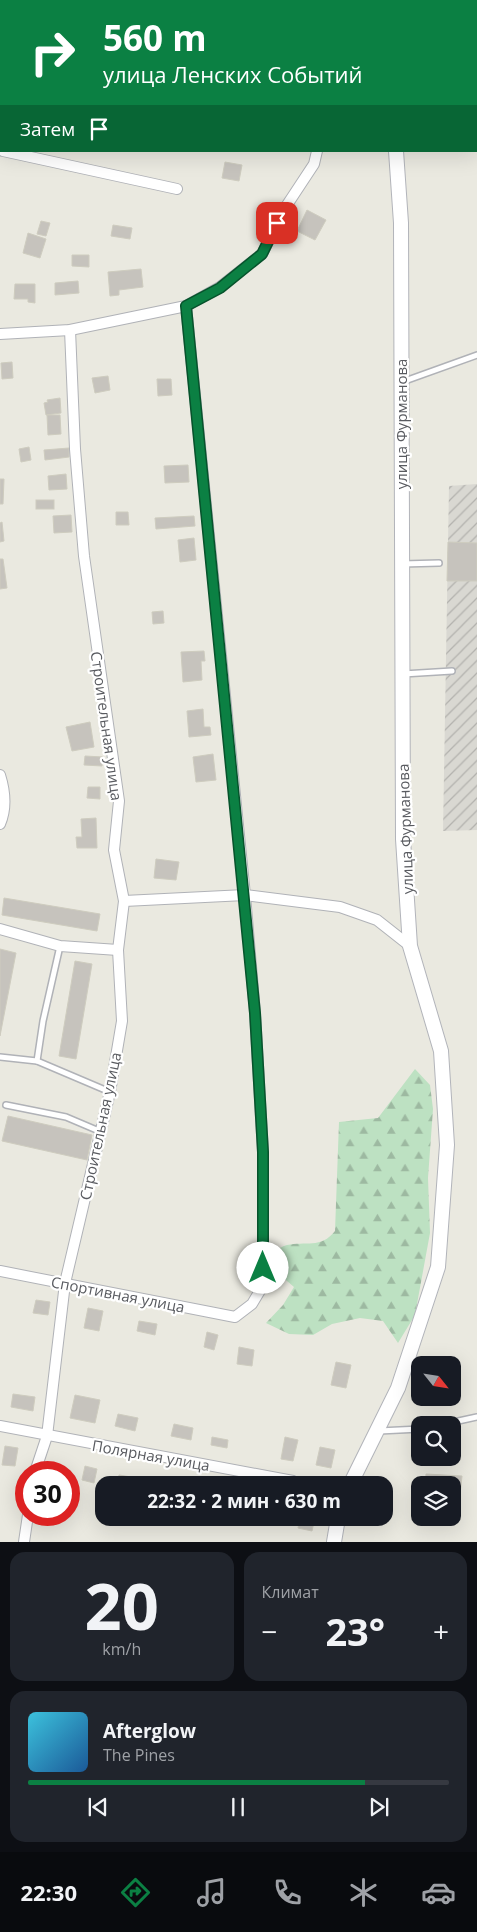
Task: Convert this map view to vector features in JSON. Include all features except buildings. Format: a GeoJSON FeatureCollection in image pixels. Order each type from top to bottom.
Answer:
{"type":"FeatureCollection","features":[{"type":"Feature","properties":{"kind":"main road","name":"улица Фурманова"},"geometry":{"type":"LineString","coordinates":[[354,1476],[398,1388],[438,1267],[447,1145],[441,1052],[410,946],[402,839],[401,223],[396,152]]}},
{"type":"Feature","properties":{"kind":"main road"},"geometry":{"type":"LineString","coordinates":[[334,1542],[337,1526]]}},
{"type":"Feature","properties":{"kind":"street"},"geometry":{"type":"LineString","coordinates":[[6,152],[177,189]]}},
{"type":"Feature","properties":{"kind":"street"},"geometry":{"type":"LineString","coordinates":[[0,334],[70,330],[186,306],[220,288],[262,254],[285,208],[314,164],[317,152]]}},
{"type":"Feature","properties":{"kind":"street"},"geometry":{"type":"LineString","coordinates":[[186,306],[245,895]]}},
{"type":"Feature","properties":{"kind":"street","name":"Строительная улица"},"geometry":{"type":"LineString","coordinates":[[39,1461],[47,1436],[65,1283],[99,1131],[110,1092],[122,1021],[118,950],[124,901],[114,850],[119,801],[84,556],[75,449],[70,330]]}},
{"type":"Feature","properties":{"kind":"street"},"geometry":{"type":"LineString","coordinates":[[0,775],[4,788],[4,814],[0,824]]}},
{"type":"Feature","properties":{"kind":"street"},"geometry":{"type":"LineString","coordinates":[[124,901],[245,895],[340,907],[377,920],[410,946]]}},
{"type":"Feature","properties":{"kind":"street","name":"Спортивная улица"},"geometry":{"type":"LineString","coordinates":[[0,1271],[235,1317],[252,1304],[261,1289],[263,1268],[263,1152],[255,1013],[245,895]]}},
{"type":"Feature","properties":{"kind":"street"},"geometry":{"type":"LineString","coordinates":[[0,929],[60,946],[118,950]]}},
{"type":"Feature","properties":{"kind":"street","name":"Полярная улица"},"geometry":{"type":"LineString","coordinates":[[0,1426],[271,1476]]}},
{"type":"Feature","properties":{"kind":"street"},"geometry":{"type":"LineString","coordinates":[[24,1542],[26,1526]]}},
{"type":"Feature","properties":{"kind":"lane"},"geometry":{"type":"LineString","coordinates":[[401,382],[477,355]]}},
{"type":"Feature","properties":{"kind":"lane"},"geometry":{"type":"LineString","coordinates":[[402,564],[439,563]]}},
{"type":"Feature","properties":{"kind":"lane"},"geometry":{"type":"LineString","coordinates":[[402,674],[452,671]]}},
{"type":"Feature","properties":{"kind":"lane"},"geometry":{"type":"LineString","coordinates":[[37,1061],[43,1021],[60,946]]}},
{"type":"Feature","properties":{"kind":"lane"},"geometry":{"type":"LineString","coordinates":[[0,1057],[37,1061],[110,1092]]}},
{"type":"Feature","properties":{"kind":"lane"},"geometry":{"type":"LineString","coordinates":[[6,1105],[66,1117],[99,1131]]}},
{"type":"Feature","properties":{"kind":"lane"},"geometry":{"type":"LineString","coordinates":[[461,1421],[477,1418]]}},
{"type":"Feature","properties":{"kind":"lane"},"geometry":{"type":"LineString","coordinates":[[376,1431],[411,1429]]}},
{"type":"Feature","properties":{"kind":"shaded area"},"geometry":{"type":"Polygon","coordinates":[[[477,484],[477,830],[443,831],[449,486],[477,484]]]}},
{"type":"Feature","properties":{"kind":"green space"},"geometry":{"type":"Polygon","coordinates":[[[415,1069],[430,1085],[433,1109],[428,1178],[430,1233],[415,1315],[398,1343],[383,1321],[360,1318],[332,1324],[313,1335],[289,1334],[266,1323],[283,1305],[294,1287],[280,1275],[271,1261],[272,1252],[287,1245],[324,1240],[335,1231],[339,1122],[378,1118],[415,1069]]]}},
{"type":"Feature","properties":{"kind":"route"},"geometry":{"type":"LineString","coordinates":[[263,1268],[263,1152],[255,1013],[245,895],[186,306],[220,288],[262,254],[277,223]]}}]}
